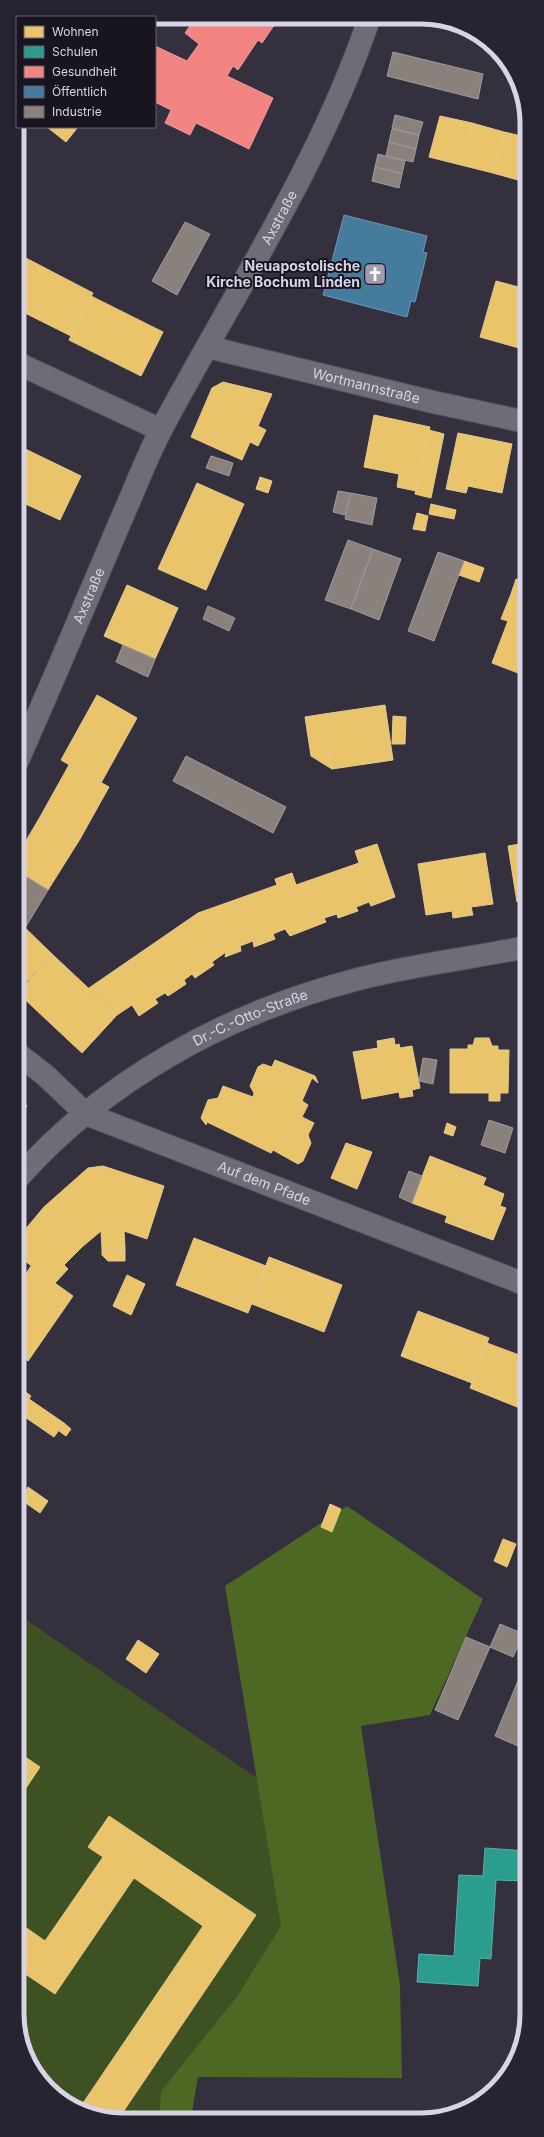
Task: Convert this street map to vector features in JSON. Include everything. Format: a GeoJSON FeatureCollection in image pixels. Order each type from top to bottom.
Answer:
{"type":"FeatureCollection","features":[{"type":"Feature","properties":{"kind":"street","name":"Axstraße"},"geometry":{"type":"LineString","coordinates":[[24,748],[60,667],[101,565],[161,430],[208,347],[314,150],[348,78],[367,24]]}},
{"type":"Feature","properties":{"kind":"street","name":"Wortmannstraße"},"geometry":{"type":"LineString","coordinates":[[208,347],[434,402],[520,421]]}},
{"type":"Feature","properties":{"kind":"street"},"geometry":{"type":"LineString","coordinates":[[24,366],[161,430]]}},
{"type":"Feature","properties":{"kind":"street","name":"Dr.-C.-Otto-Straße"},"geometry":{"type":"LineString","coordinates":[[24,1172],[86,1114],[116,1091],[171,1054],[225,1025],[266,1009],[358,979],[520,948]]}},
{"type":"Feature","properties":{"kind":"street","name":"Auf dem Pfade"},"geometry":{"type":"LineString","coordinates":[[24,1059],[45,1075],[86,1114],[520,1283]]}},
{"type":"Feature","properties":{"kind":"green space"},"geometry":{"type":"Polygon","coordinates":[[[347,1506],[483,1599],[430,1715],[361,1726],[400,1985],[402,2078],[198,2077],[192,2113],[159,2113],[161,2091],[238,1995],[281,1926],[225,1586],[347,1506]]]}},
{"type":"Feature","properties":{"kind":"green space"},"geometry":{"type":"Polygon","coordinates":[[[25,1619],[257,1778],[282,1926],[238,1995],[161,2091],[159,2113],[117,2113],[91,2108],[74,2100],[63,2093],[41,2069],[27,2039],[24,2014],[25,1619]]]}},
{"type":"Feature","properties":{"kind":"building: Wohnen"},"geometry":{"type":"Polygon","coordinates":[[[440,116],[472,123],[461,165],[429,157],[440,116]]]}},
{"type":"Feature","properties":{"kind":"building: Wohnen"},"geometry":{"type":"Polygon","coordinates":[[[472,123],[504,132],[493,173],[461,165],[472,123]]]}},
{"type":"Feature","properties":{"kind":"building: Wohnen"},"geometry":{"type":"Polygon","coordinates":[[[48,128],[77,128],[66,142],[48,128]]]}},
{"type":"Feature","properties":{"kind":"building: Wohnen"},"geometry":{"type":"Polygon","coordinates":[[[504,132],[520,136],[520,181],[493,173],[504,132]]]}},
{"type":"Feature","properties":{"kind":"building: Wohnen"},"geometry":{"type":"Polygon","coordinates":[[[24,257],[93,293],[71,336],[24,312],[24,257]]]}},
{"type":"Feature","properties":{"kind":"building: Wohnen"},"geometry":{"type":"Polygon","coordinates":[[[496,281],[520,287],[520,348],[480,337],[496,281]]]}},
{"type":"Feature","properties":{"kind":"building: Wohnen"},"geometry":{"type":"Polygon","coordinates":[[[91,296],[163,332],[141,376],[69,340],[91,296]]]}},
{"type":"Feature","properties":{"kind":"building: Wohnen"},"geometry":{"type":"Polygon","coordinates":[[[223,382],[272,394],[258,426],[266,430],[258,446],[250,442],[242,460],[191,437],[212,388],[223,382]]]}},
{"type":"Feature","properties":{"kind":"building: Wohnen"},"geometry":{"type":"Polygon","coordinates":[[[374,415],[430,427],[419,478],[364,467],[374,415]]]}},
{"type":"Feature","properties":{"kind":"building: Wohnen"},"geometry":{"type":"Polygon","coordinates":[[[429,430],[444,434],[431,498],[415,494],[429,430]]]}},
{"type":"Feature","properties":{"kind":"building: Wohnen"},"geometry":{"type":"Polygon","coordinates":[[[458,433],[512,444],[502,493],[468,486],[466,493],[446,489],[458,433]]]}},
{"type":"Feature","properties":{"kind":"building: Wohnen"},"geometry":{"type":"Polygon","coordinates":[[[24,448],[81,476],[60,520],[24,503],[24,448]]]}},
{"type":"Feature","properties":{"kind":"building: Wohnen"},"geometry":{"type":"Polygon","coordinates":[[[399,474],[419,478],[416,491],[397,487],[399,474]]]}},
{"type":"Feature","properties":{"kind":"building: Wohnen"},"geometry":{"type":"Polygon","coordinates":[[[260,477],[272,481],[268,493],[256,489],[260,477]]]}},
{"type":"Feature","properties":{"kind":"building: Wohnen"},"geometry":{"type":"Polygon","coordinates":[[[197,483],[244,504],[206,590],[158,569],[197,483]]]}},
{"type":"Feature","properties":{"kind":"building: Wohnen"},"geometry":{"type":"Polygon","coordinates":[[[431,504],[456,510],[454,519],[429,514],[431,504]]]}},
{"type":"Feature","properties":{"kind":"building: Wohnen"},"geometry":{"type":"Polygon","coordinates":[[[417,513],[428,516],[425,531],[413,529],[417,513]]]}},
{"type":"Feature","properties":{"kind":"building: Wohnen"},"geometry":{"type":"Polygon","coordinates":[[[464,561],[484,568],[479,582],[459,575],[464,561]]]}},
{"type":"Feature","properties":{"kind":"building: Wohnen"},"geometry":{"type":"Polygon","coordinates":[[[516,579],[520,581],[520,598],[511,594],[516,579]]]}},
{"type":"Feature","properties":{"kind":"building: Wohnen"},"geometry":{"type":"Polygon","coordinates":[[[127,585],[178,608],[155,659],[104,636],[127,585]]]}},
{"type":"Feature","properties":{"kind":"building: Wohnen"},"geometry":{"type":"Polygon","coordinates":[[[511,594],[520,598],[520,674],[492,663],[508,621],[501,619],[511,594]]]}},
{"type":"Feature","properties":{"kind":"building: Wohnen"},"geometry":{"type":"Polygon","coordinates":[[[97,695],[137,718],[101,783],[61,760],[97,695]]]}},
{"type":"Feature","properties":{"kind":"building: Wohnen"},"geometry":{"type":"Polygon","coordinates":[[[385,705],[393,760],[332,769],[324,714],[385,705]]]}},
{"type":"Feature","properties":{"kind":"building: Wohnen"},"geometry":{"type":"Polygon","coordinates":[[[324,714],[332,769],[311,756],[305,717],[324,714]]]}},
{"type":"Feature","properties":{"kind":"building: Wohnen"},"geometry":{"type":"Polygon","coordinates":[[[393,716],[406,717],[405,744],[392,744],[393,716]]]}},
{"type":"Feature","properties":{"kind":"building: Wohnen"},"geometry":{"type":"Polygon","coordinates":[[[69,765],[109,787],[80,839],[40,817],[69,765]]]}},
{"type":"Feature","properties":{"kind":"building: Wohnen"},"geometry":{"type":"Polygon","coordinates":[[[40,817],[80,839],[48,890],[24,875],[24,844],[40,817]]]}},
{"type":"Feature","properties":{"kind":"building: Wohnen"},"geometry":{"type":"Polygon","coordinates":[[[377,844],[395,897],[371,906],[369,902],[356,907],[358,911],[338,918],[337,914],[324,918],[326,922],[290,936],[285,929],[273,934],[275,939],[254,947],[253,941],[240,946],[241,951],[225,957],[226,952],[198,913],[277,885],[275,879],[292,873],[296,885],[359,863],[355,851],[377,844]]]}},
{"type":"Feature","properties":{"kind":"building: Wohnen"},"geometry":{"type":"Polygon","coordinates":[[[520,844],[520,902],[517,902],[508,846],[520,844]]]}},
{"type":"Feature","properties":{"kind":"building: Wohnen"},"geometry":{"type":"Polygon","coordinates":[[[485,853],[493,904],[471,907],[473,915],[453,918],[452,911],[426,915],[418,864],[485,853]]]}},
{"type":"Feature","properties":{"kind":"building: Wohnen"},"geometry":{"type":"Polygon","coordinates":[[[198,913],[226,952],[212,962],[214,965],[195,978],[192,974],[184,980],[186,984],[168,996],[165,993],[155,999],[158,1003],[139,1016],[132,1005],[117,1015],[89,988],[198,913]]]}},
{"type":"Feature","properties":{"kind":"building: Wohnen"},"geometry":{"type":"Polygon","coordinates":[[[24,927],[52,954],[24,984],[24,927]]]}},
{"type":"Feature","properties":{"kind":"building: Wohnen"},"geometry":{"type":"Polygon","coordinates":[[[52,954],[117,1015],[82,1053],[24,999],[24,986],[52,954]]]}},
{"type":"Feature","properties":{"kind":"building: Wohnen"},"geometry":{"type":"Polygon","coordinates":[[[394,1038],[395,1045],[399,1044],[400,1048],[412,1046],[420,1088],[412,1090],[413,1096],[400,1098],[399,1092],[362,1099],[353,1052],[378,1048],[377,1041],[394,1038]]]}},
{"type":"Feature","properties":{"kind":"building: Wohnen"},"geometry":{"type":"Polygon","coordinates":[[[475,1038],[489,1038],[492,1046],[498,1046],[498,1050],[509,1050],[508,1093],[500,1093],[500,1101],[489,1101],[489,1093],[450,1093],[450,1049],[468,1049],[468,1045],[473,1045],[475,1038]]]}},
{"type":"Feature","properties":{"kind":"building: Wohnen"},"geometry":{"type":"Polygon","coordinates":[[[275,1060],[315,1076],[318,1083],[312,1078],[302,1101],[308,1105],[302,1117],[314,1123],[308,1135],[311,1143],[303,1161],[298,1164],[273,1150],[271,1153],[207,1122],[206,1125],[201,1118],[208,1100],[218,1098],[223,1086],[253,1097],[254,1093],[250,1086],[258,1067],[263,1064],[272,1067],[275,1060]]]}},
{"type":"Feature","properties":{"kind":"building: Wohnen"},"geometry":{"type":"Polygon","coordinates":[[[447,1123],[456,1127],[453,1136],[444,1133],[447,1123]]]}},
{"type":"Feature","properties":{"kind":"building: Wohnen"},"geometry":{"type":"Polygon","coordinates":[[[346,1143],[372,1152],[357,1189],[331,1178],[346,1143]]]}},
{"type":"Feature","properties":{"kind":"building: Wohnen"},"geometry":{"type":"Polygon","coordinates":[[[430,1156],[486,1178],[483,1185],[504,1194],[500,1206],[506,1208],[493,1240],[445,1222],[447,1216],[412,1203],[430,1156]]]}},
{"type":"Feature","properties":{"kind":"building: Wohnen"},"geometry":{"type":"Polygon","coordinates":[[[103,1166],[164,1186],[147,1239],[124,1231],[125,1248],[102,1249],[101,1231],[82,1247],[44,1207],[88,1168],[103,1166]]]}},
{"type":"Feature","properties":{"kind":"building: Wohnen"},"geometry":{"type":"Polygon","coordinates":[[[44,1207],[82,1247],[64,1265],[68,1269],[55,1283],[24,1260],[24,1231],[44,1207]]]}},
{"type":"Feature","properties":{"kind":"building: Wohnen"},"geometry":{"type":"Polygon","coordinates":[[[194,1238],[266,1266],[248,1313],[176,1285],[194,1238]]]}},
{"type":"Feature","properties":{"kind":"building: Wohnen"},"geometry":{"type":"Polygon","coordinates":[[[125,1248],[125,1261],[108,1261],[102,1255],[102,1249],[125,1248]]]}},
{"type":"Feature","properties":{"kind":"building: Wohnen"},"geometry":{"type":"Polygon","coordinates":[[[269,1257],[342,1285],[324,1332],[252,1304],[269,1257]]]}},
{"type":"Feature","properties":{"kind":"building: Wohnen"},"geometry":{"type":"Polygon","coordinates":[[[31,1266],[73,1296],[28,1361],[24,1358],[24,1277],[31,1266]]]}},
{"type":"Feature","properties":{"kind":"building: Wohnen"},"geometry":{"type":"Polygon","coordinates":[[[127,1275],[145,1284],[131,1315],[113,1306],[127,1275]]]}},
{"type":"Feature","properties":{"kind":"building: Wohnen"},"geometry":{"type":"Polygon","coordinates":[[[418,1311],[489,1338],[472,1383],[401,1356],[418,1311]]]}},
{"type":"Feature","properties":{"kind":"building: Wohnen"},"geometry":{"type":"Polygon","coordinates":[[[487,1343],[520,1355],[520,1408],[470,1388],[487,1343]]]}},
{"type":"Feature","properties":{"kind":"building: Wohnen"},"geometry":{"type":"Polygon","coordinates":[[[24,1391],[31,1396],[24,1406],[24,1391]]]}},
{"type":"Feature","properties":{"kind":"building: Wohnen"},"geometry":{"type":"Polygon","coordinates":[[[29,1399],[64,1423],[54,1437],[24,1416],[24,1406],[29,1399]]]}},
{"type":"Feature","properties":{"kind":"building: Wohnen"},"geometry":{"type":"Polygon","coordinates":[[[64,1423],[71,1429],[66,1436],[59,1431],[64,1423]]]}},
{"type":"Feature","properties":{"kind":"building: Wohnen"},"geometry":{"type":"Polygon","coordinates":[[[28,1487],[48,1501],[40,1513],[24,1502],[24,1493],[28,1487]]]}},
{"type":"Feature","properties":{"kind":"building: Wohnen"},"geometry":{"type":"Polygon","coordinates":[[[330,1504],[341,1509],[332,1532],[321,1527],[330,1504]]]}},
{"type":"Feature","properties":{"kind":"building: Wohnen"},"geometry":{"type":"Polygon","coordinates":[[[503,1539],[516,1544],[507,1567],[494,1561],[503,1539]]]}},
{"type":"Feature","properties":{"kind":"building: Wohnen"},"geometry":{"type":"Polygon","coordinates":[[[138,1640],[159,1654],[146,1673],[126,1659],[138,1640]]]}},
{"type":"Feature","properties":{"kind":"building: Wohnen"},"geometry":{"type":"Polygon","coordinates":[[[24,1756],[40,1767],[24,1791],[24,1756]]]}},
{"type":"Feature","properties":{"kind":"building: Wohnen"},"geometry":{"type":"Polygon","coordinates":[[[109,1816],[256,1915],[122,2113],[104,2111],[91,2108],[82,2104],[203,1926],[134,1878],[55,1994],[24,1973],[24,1926],[45,1941],[103,1857],[88,1847],[109,1816]]]}},
{"type":"Feature","properties":{"kind":"building: Schulen"},"geometry":{"type":"Polygon","coordinates":[[[485,1848],[520,1850],[520,1881],[496,1880],[491,1959],[480,1958],[478,1986],[417,1982],[419,1954],[454,1956],[459,1875],[483,1876],[485,1848]]]}},
{"type":"Feature","properties":{"kind":"building: Gesundheit"},"geometry":{"type":"Polygon","coordinates":[[[191,24],[275,24],[262,43],[258,40],[238,70],[233,66],[227,76],[273,98],[249,149],[196,123],[190,135],[165,123],[171,110],[156,102],[156,46],[187,61],[199,44],[185,33],[191,24]]]}},
{"type":"Feature","properties":{"kind":"building: Öffentlich","name":"Neuapostolische Kirche Bochum Linden"},"geometry":{"type":"Polygon","coordinates":[[[344,215],[427,236],[423,252],[427,253],[415,302],[411,301],[407,317],[323,295],[344,215]]]}},
{"type":"Feature","properties":{"kind":"building: Industrie"},"geometry":{"type":"Polygon","coordinates":[[[393,52],[483,74],[478,99],[387,76],[393,52]]]}},
{"type":"Feature","properties":{"kind":"building: Industrie"},"geometry":{"type":"Polygon","coordinates":[[[395,115],[423,122],[419,135],[392,128],[395,115]]]}},
{"type":"Feature","properties":{"kind":"building: Industrie"},"geometry":{"type":"Polygon","coordinates":[[[392,129],[419,135],[416,149],[389,142],[392,129]]]}},
{"type":"Feature","properties":{"kind":"building: Industrie"},"geometry":{"type":"Polygon","coordinates":[[[389,142],[416,149],[413,162],[386,156],[389,142]]]}},
{"type":"Feature","properties":{"kind":"building: Industrie"},"geometry":{"type":"Polygon","coordinates":[[[378,154],[405,161],[402,174],[375,167],[378,154]]]}},
{"type":"Feature","properties":{"kind":"building: Industrie"},"geometry":{"type":"Polygon","coordinates":[[[375,167],[402,174],[399,188],[372,181],[375,167]]]}},
{"type":"Feature","properties":{"kind":"building: Industrie"},"geometry":{"type":"Polygon","coordinates":[[[185,222],[210,234],[177,295],[152,281],[185,222]]]}},
{"type":"Feature","properties":{"kind":"building: Industrie"},"geometry":{"type":"Polygon","coordinates":[[[211,456],[233,463],[229,476],[206,468],[211,456]]]}},
{"type":"Feature","properties":{"kind":"building: Industrie"},"geometry":{"type":"Polygon","coordinates":[[[338,491],[350,493],[345,515],[333,512],[338,491]]]}},
{"type":"Feature","properties":{"kind":"building: Industrie"},"geometry":{"type":"Polygon","coordinates":[[[351,493],[377,498],[372,525],[345,519],[351,493]]]}},
{"type":"Feature","properties":{"kind":"building: Industrie"},"geometry":{"type":"Polygon","coordinates":[[[348,540],[373,549],[351,609],[325,600],[348,540]]]}},
{"type":"Feature","properties":{"kind":"building: Industrie"},"geometry":{"type":"Polygon","coordinates":[[[373,549],[401,559],[379,620],[351,609],[373,549]]]}},
{"type":"Feature","properties":{"kind":"building: Industrie"},"geometry":{"type":"Polygon","coordinates":[[[438,552],[464,561],[434,641],[408,631],[438,552]]]}},
{"type":"Feature","properties":{"kind":"building: Industrie"},"geometry":{"type":"Polygon","coordinates":[[[208,606],[235,618],[229,631],[203,619],[208,606]]]}},
{"type":"Feature","properties":{"kind":"building: Industrie"},"geometry":{"type":"Polygon","coordinates":[[[123,645],[155,659],[148,677],[116,662],[123,645]]]}},
{"type":"Feature","properties":{"kind":"building: Industrie"},"geometry":{"type":"Polygon","coordinates":[[[186,756],[286,807],[273,833],[173,781],[186,756]]]}},
{"type":"Feature","properties":{"kind":"building: Industrie"},"geometry":{"type":"Polygon","coordinates":[[[27,877],[48,890],[25,928],[24,927],[24,882],[27,877]]]}},
{"type":"Feature","properties":{"kind":"building: Industrie"},"geometry":{"type":"Polygon","coordinates":[[[423,1058],[437,1060],[433,1084],[419,1081],[423,1058]]]}},
{"type":"Feature","properties":{"kind":"building: Industrie"},"geometry":{"type":"Polygon","coordinates":[[[489,1120],[513,1128],[505,1153],[481,1145],[489,1120]]]}},
{"type":"Feature","properties":{"kind":"building: Industrie"},"geometry":{"type":"Polygon","coordinates":[[[409,1171],[422,1176],[412,1203],[399,1197],[409,1171]]]}},
{"type":"Feature","properties":{"kind":"building: Industrie"},"geometry":{"type":"Polygon","coordinates":[[[500,1624],[520,1632],[520,1642],[513,1657],[490,1647],[500,1624]]]}},
{"type":"Feature","properties":{"kind":"building: Industrie"},"geometry":{"type":"Polygon","coordinates":[[[466,1637],[490,1647],[458,1720],[435,1710],[466,1637]]]}},
{"type":"Feature","properties":{"kind":"building: Industrie"},"geometry":{"type":"Polygon","coordinates":[[[520,1676],[520,1742],[518,1746],[495,1736],[520,1676]]]}},
{"type":"Feature","properties":{"kind":"tram line"},"geometry":{"type":"LineString","coordinates":[[24,1172],[52,1143],[89,1111],[129,1081],[170,1055],[214,1032],[258,1012],[304,995],[373,975],[520,948]]}},
{"type":"Feature","properties":{"kind":"place","name":"Neuapostolische Kirche Bochum Linden"},"geometry":{"type":"Point","coordinates":[375,274]}}]}
